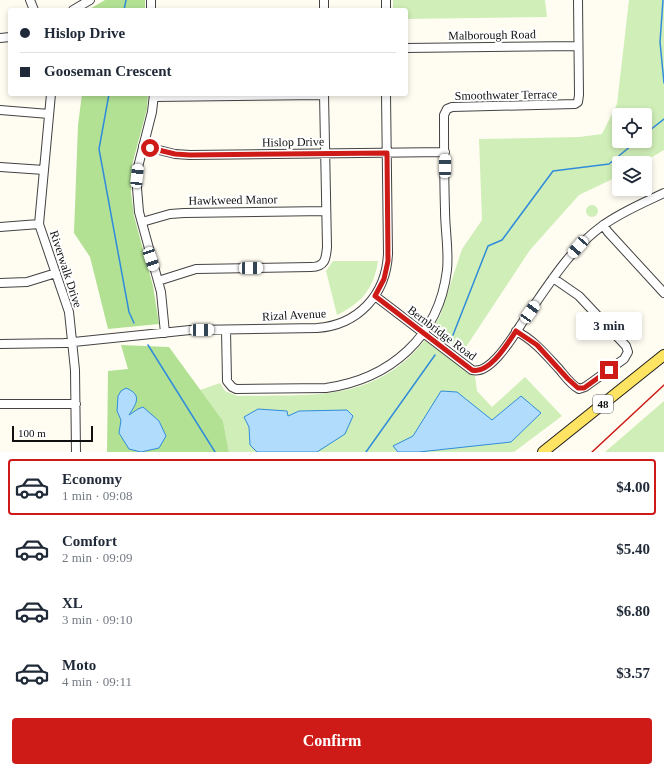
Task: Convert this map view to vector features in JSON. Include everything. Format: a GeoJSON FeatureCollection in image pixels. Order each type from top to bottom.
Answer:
{"type":"FeatureCollection","features":[{"type":"Feature","properties":{"kind":"main road","name":"48"},"geometry":{"type":"LineString","coordinates":[[543,452],[664,355]]}},
{"type":"Feature","properties":{"kind":"street"},"geometry":{"type":"LineString","coordinates":[[76,8],[90,0]]}},
{"type":"Feature","properties":{"kind":"street","name":"Smoothwater Terrace"},"geometry":{"type":"LineString","coordinates":[[226,330],[227,381],[236,389],[326,388],[353,383],[374,374],[397,360],[414,344],[422,333],[438,307],[443,292],[447,270],[444,115],[447,109],[452,107],[575,104],[578,102],[578,0]]}},
{"type":"Feature","properties":{"kind":"street","name":"Malborough Road"},"geometry":{"type":"LineString","coordinates":[[408,48],[578,46]]}},
{"type":"Feature","properties":{"kind":"street","name":"Riverwalk Drive"},"geometry":{"type":"LineString","coordinates":[[51,96],[39,224],[69,312],[75,370],[76,452]]}},
{"type":"Feature","properties":{"kind":"street"},"geometry":{"type":"LineString","coordinates":[[154,96],[152,112],[138,167],[137,188],[142,222],[161,292],[165,333]]}},
{"type":"Feature","properties":{"kind":"street"},"geometry":{"type":"LineString","coordinates":[[158,281],[196,269],[311,267],[323,264],[326,258],[326,153],[324,96]]}},
{"type":"Feature","properties":{"kind":"street","name":"Rizal Avenue"},"geometry":{"type":"LineString","coordinates":[[0,344],[45,344],[73,342],[190,330],[309,328],[330,326],[341,323],[353,317],[375,296],[384,279],[388,261],[386,96]]}},
{"type":"Feature","properties":{"kind":"street"},"geometry":{"type":"LineString","coordinates":[[0,110],[49,114]]}},
{"type":"Feature","properties":{"kind":"street","name":"Hislop Drive"},"geometry":{"type":"LineString","coordinates":[[143,146],[175,154],[190,155],[444,152]]}},
{"type":"Feature","properties":{"kind":"street"},"geometry":{"type":"LineString","coordinates":[[0,167],[44,170]]}},
{"type":"Feature","properties":{"kind":"street","name":"Bernbridge Road"},"geometry":{"type":"LineString","coordinates":[[375,296],[472,370],[477,372],[483,370],[494,360],[566,260],[578,247],[603,225],[632,208],[664,193]]}},
{"type":"Feature","properties":{"kind":"street","name":"Hawkweed Manor"},"geometry":{"type":"LineString","coordinates":[[142,222],[170,214],[184,213],[326,211]]}},
{"type":"Feature","properties":{"kind":"street"},"geometry":{"type":"LineString","coordinates":[[0,227],[39,224]]}},
{"type":"Feature","properties":{"kind":"street"},"geometry":{"type":"LineString","coordinates":[[603,225],[664,293]]}},
{"type":"Feature","properties":{"kind":"street"},"geometry":{"type":"LineString","coordinates":[[0,283],[27,282],[56,273]]}},
{"type":"Feature","properties":{"kind":"street"},"geometry":{"type":"LineString","coordinates":[[516,331],[537,345],[572,384],[580,389],[587,386],[627,356],[628,352],[626,346],[585,301],[553,278]]}},
{"type":"Feature","properties":{"kind":"street"},"geometry":{"type":"LineString","coordinates":[[0,404],[76,404]]}},
{"type":"Feature","properties":{"kind":"green space"},"geometry":{"type":"Polygon","coordinates":[[[105,0],[145,0],[145,8],[91,8],[105,0]]]}},
{"type":"Feature","properties":{"kind":"green space"},"geometry":{"type":"Polygon","coordinates":[[[393,0],[545,0],[547,17],[408,19],[408,8],[393,8],[393,0]]]}},
{"type":"Feature","properties":{"kind":"green space"},"geometry":{"type":"Polygon","coordinates":[[[629,0],[664,0],[664,150],[652,157],[612,156],[612,179],[579,195],[530,250],[462,353],[432,330],[440,316],[462,249],[482,220],[479,139],[579,137],[602,134],[612,114],[612,148],[652,148],[652,108],[615,108],[617,104],[629,0]]]}},
{"type":"Feature","properties":{"kind":"green space"},"geometry":{"type":"Polygon","coordinates":[[[82,96],[148,96],[147,109],[132,165],[131,192],[134,216],[153,286],[159,324],[108,329],[90,257],[74,233],[78,125],[82,96]]]}},
{"type":"Feature","properties":{"kind":"green space"},"geometry":{"type":"Polygon","coordinates":[[[590,205],[594,205],[598,211],[594,217],[590,217],[586,213],[586,209],[590,205]]]}},
{"type":"Feature","properties":{"kind":"green space"},"geometry":{"type":"Polygon","coordinates":[[[333,261],[378,261],[370,287],[365,294],[360,300],[337,315],[326,271],[333,261]]]}},
{"type":"Feature","properties":{"kind":"green space"},"geometry":{"type":"Polygon","coordinates":[[[425,340],[475,376],[477,391],[492,407],[525,377],[562,416],[514,452],[229,452],[223,421],[200,390],[220,383],[225,391],[237,396],[315,394],[339,391],[362,385],[384,375],[405,361],[425,340]]]}},
{"type":"Feature","properties":{"kind":"green space"},"geometry":{"type":"Polygon","coordinates":[[[121,345],[169,347],[223,421],[229,452],[107,452],[108,371],[128,369],[121,345]]]}},
{"type":"Feature","properties":{"kind":"green space"},"geometry":{"type":"Polygon","coordinates":[[[664,401],[664,452],[605,452],[664,401]]]}},
{"type":"Feature","properties":{"kind":"water"},"geometry":{"type":"Polygon","coordinates":[[[126,388],[135,394],[136,397],[136,403],[129,415],[143,407],[159,421],[166,436],[159,448],[141,452],[129,449],[119,433],[121,420],[117,411],[118,396],[121,391],[126,388]]]}},
{"type":"Feature","properties":{"kind":"water"},"geometry":{"type":"Polygon","coordinates":[[[441,391],[457,392],[492,420],[521,396],[541,413],[511,442],[419,452],[398,452],[393,446],[413,436],[441,391]]]}},
{"type":"Feature","properties":{"kind":"water"},"geometry":{"type":"Polygon","coordinates":[[[258,409],[287,411],[288,416],[299,411],[347,410],[353,416],[345,434],[317,452],[257,452],[250,445],[249,427],[244,417],[258,409]]]}},
{"type":"Feature","properties":{"kind":"waterway"},"geometry":{"type":"LineString","coordinates":[[124,8],[126,0]]}},
{"type":"Feature","properties":{"kind":"waterway"},"geometry":{"type":"LineString","coordinates":[[663,0],[660,42],[664,83]]}},
{"type":"Feature","properties":{"kind":"waterway"},"geometry":{"type":"LineString","coordinates":[[109,96],[99,149],[129,312],[134,323]]}},
{"type":"Feature","properties":{"kind":"waterway"},"geometry":{"type":"LineString","coordinates":[[652,128],[664,119]]}},
{"type":"Feature","properties":{"kind":"waterway"},"geometry":{"type":"LineString","coordinates":[[453,335],[488,246],[502,240],[553,171],[609,164],[628,148]]}},
{"type":"Feature","properties":{"kind":"waterway"},"geometry":{"type":"LineString","coordinates":[[148,345],[215,452]]}},
{"type":"Feature","properties":{"kind":"waterway"},"geometry":{"type":"LineString","coordinates":[[366,452],[435,355]]}},
{"type":"Feature","properties":{"kind":"railway"},"geometry":{"type":"LineString","coordinates":[[592,452],[664,385]]}},
{"type":"Feature","properties":{"kind":"route"},"geometry":{"type":"LineString","coordinates":[[150,148],[183,155],[387,153],[388,261],[384,279],[375,296],[472,370],[477,372],[483,370],[502,352],[516,331],[537,345],[568,379],[580,389],[584,388],[609,370]]}}]}
